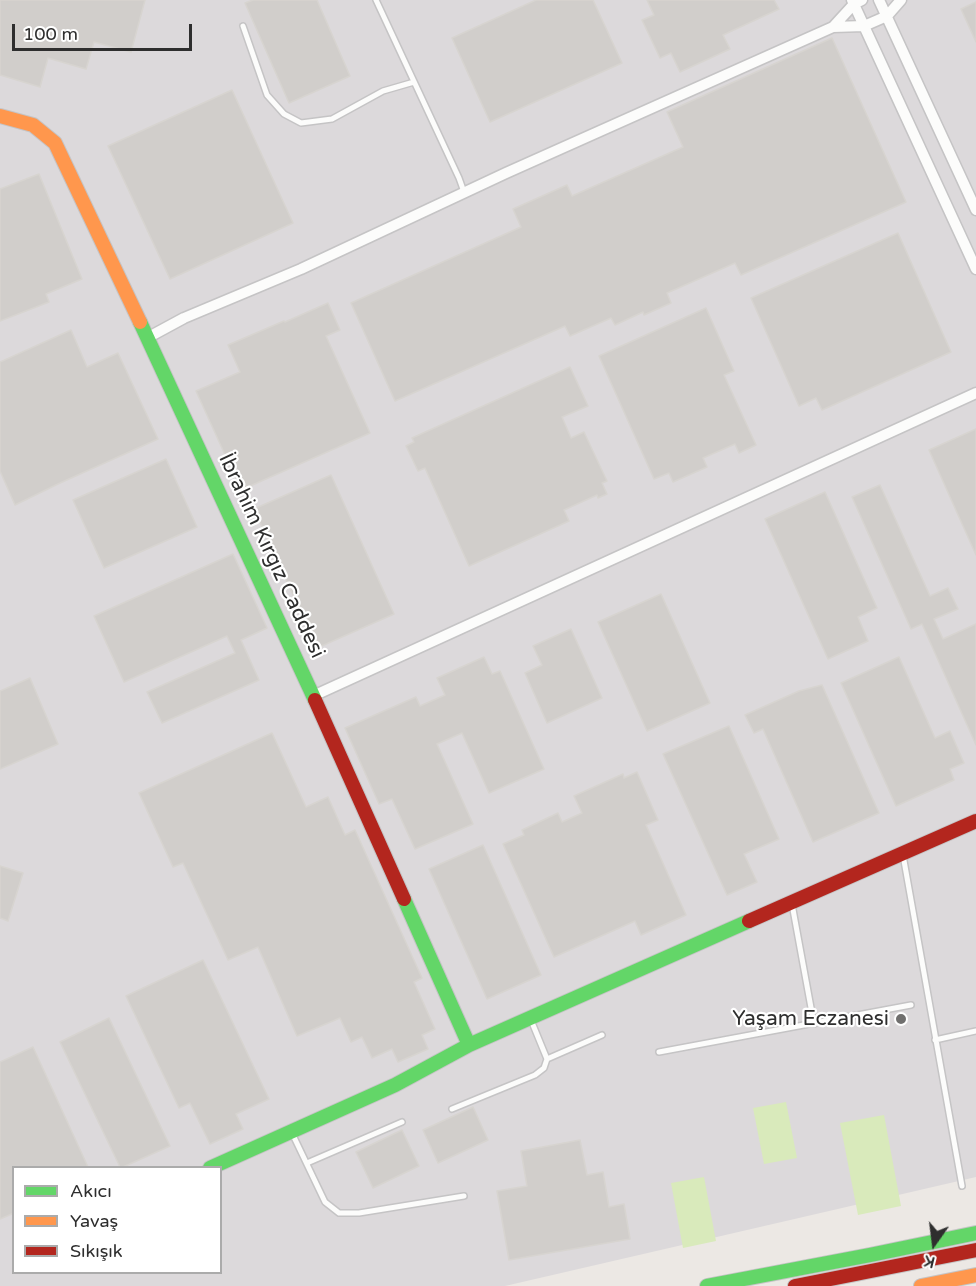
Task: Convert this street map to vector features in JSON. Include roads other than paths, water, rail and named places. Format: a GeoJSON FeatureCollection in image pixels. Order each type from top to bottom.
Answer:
{"type":"FeatureCollection","features":[{"type":"Feature","properties":{"kind":"main road","name":"İbrahim Kırgız Caddesi"},"geometry":{"type":"LineString","coordinates":[[0,116],[33,125],[55,143],[313,696],[469,1045]]}},
{"type":"Feature","properties":{"kind":"main road"},"geometry":{"type":"LineString","coordinates":[[212,1166],[395,1085],[469,1045],[976,821]]}},
{"type":"Feature","properties":{"kind":"main road"},"geometry":{"type":"LineString","coordinates":[[707,1286],[976,1233]]}},
{"type":"Feature","properties":{"kind":"main road"},"geometry":{"type":"LineString","coordinates":[[795,1286],[976,1250]]}},
{"type":"Feature","properties":{"kind":"main road"},"geometry":{"type":"LineString","coordinates":[[921,1286],[976,1275]]}},
{"type":"Feature","properties":{"kind":"street"},"geometry":{"type":"LineString","coordinates":[[879,0],[976,210]]}},
{"type":"Feature","properties":{"kind":"street"},"geometry":{"type":"LineString","coordinates":[[147,338],[184,318],[301,269],[464,192],[833,27],[864,26],[886,16],[902,0]]}},
{"type":"Feature","properties":{"kind":"street"},"geometry":{"type":"LineString","coordinates":[[856,1],[864,26],[976,269]]}},
{"type":"Feature","properties":{"kind":"street"},"geometry":{"type":"LineString","coordinates":[[833,27],[856,1]]}},
{"type":"Feature","properties":{"kind":"street"},"geometry":{"type":"LineString","coordinates":[[313,696],[976,393]]}},
{"type":"Feature","properties":{"kind":"lane"},"geometry":{"type":"LineString","coordinates":[[376,0],[464,192]]}},
{"type":"Feature","properties":{"kind":"lane"},"geometry":{"type":"LineString","coordinates":[[243,26],[267,95],[284,114],[301,123],[332,119],[383,91],[414,82]]}},
{"type":"Feature","properties":{"kind":"lane"},"geometry":{"type":"LineString","coordinates":[[902,853],[962,1186]]}},
{"type":"Feature","properties":{"kind":"lane"},"geometry":{"type":"LineString","coordinates":[[792,903],[814,1024]]}},
{"type":"Feature","properties":{"kind":"lane"},"geometry":{"type":"LineString","coordinates":[[659,1052],[910,1005]]}},
{"type":"Feature","properties":{"kind":"lane"},"geometry":{"type":"LineString","coordinates":[[452,1109],[507,1088],[535,1075],[544,1068],[547,1059],[530,1018]]}},
{"type":"Feature","properties":{"kind":"lane"},"geometry":{"type":"LineString","coordinates":[[935,1040],[976,1031]]}},
{"type":"Feature","properties":{"kind":"lane"},"geometry":{"type":"LineString","coordinates":[[547,1059],[602,1035]]}},
{"type":"Feature","properties":{"kind":"lane"},"geometry":{"type":"LineString","coordinates":[[307,1163],[402,1122]]}},
{"type":"Feature","properties":{"kind":"lane"},"geometry":{"type":"LineString","coordinates":[[292,1131],[325,1202],[339,1213],[359,1213],[464,1196]]}},
{"type":"Feature","properties":{"kind":"place","name":"Yaşam Eczanesi"},"geometry":{"type":"Point","coordinates":[901,1019]}}]}
